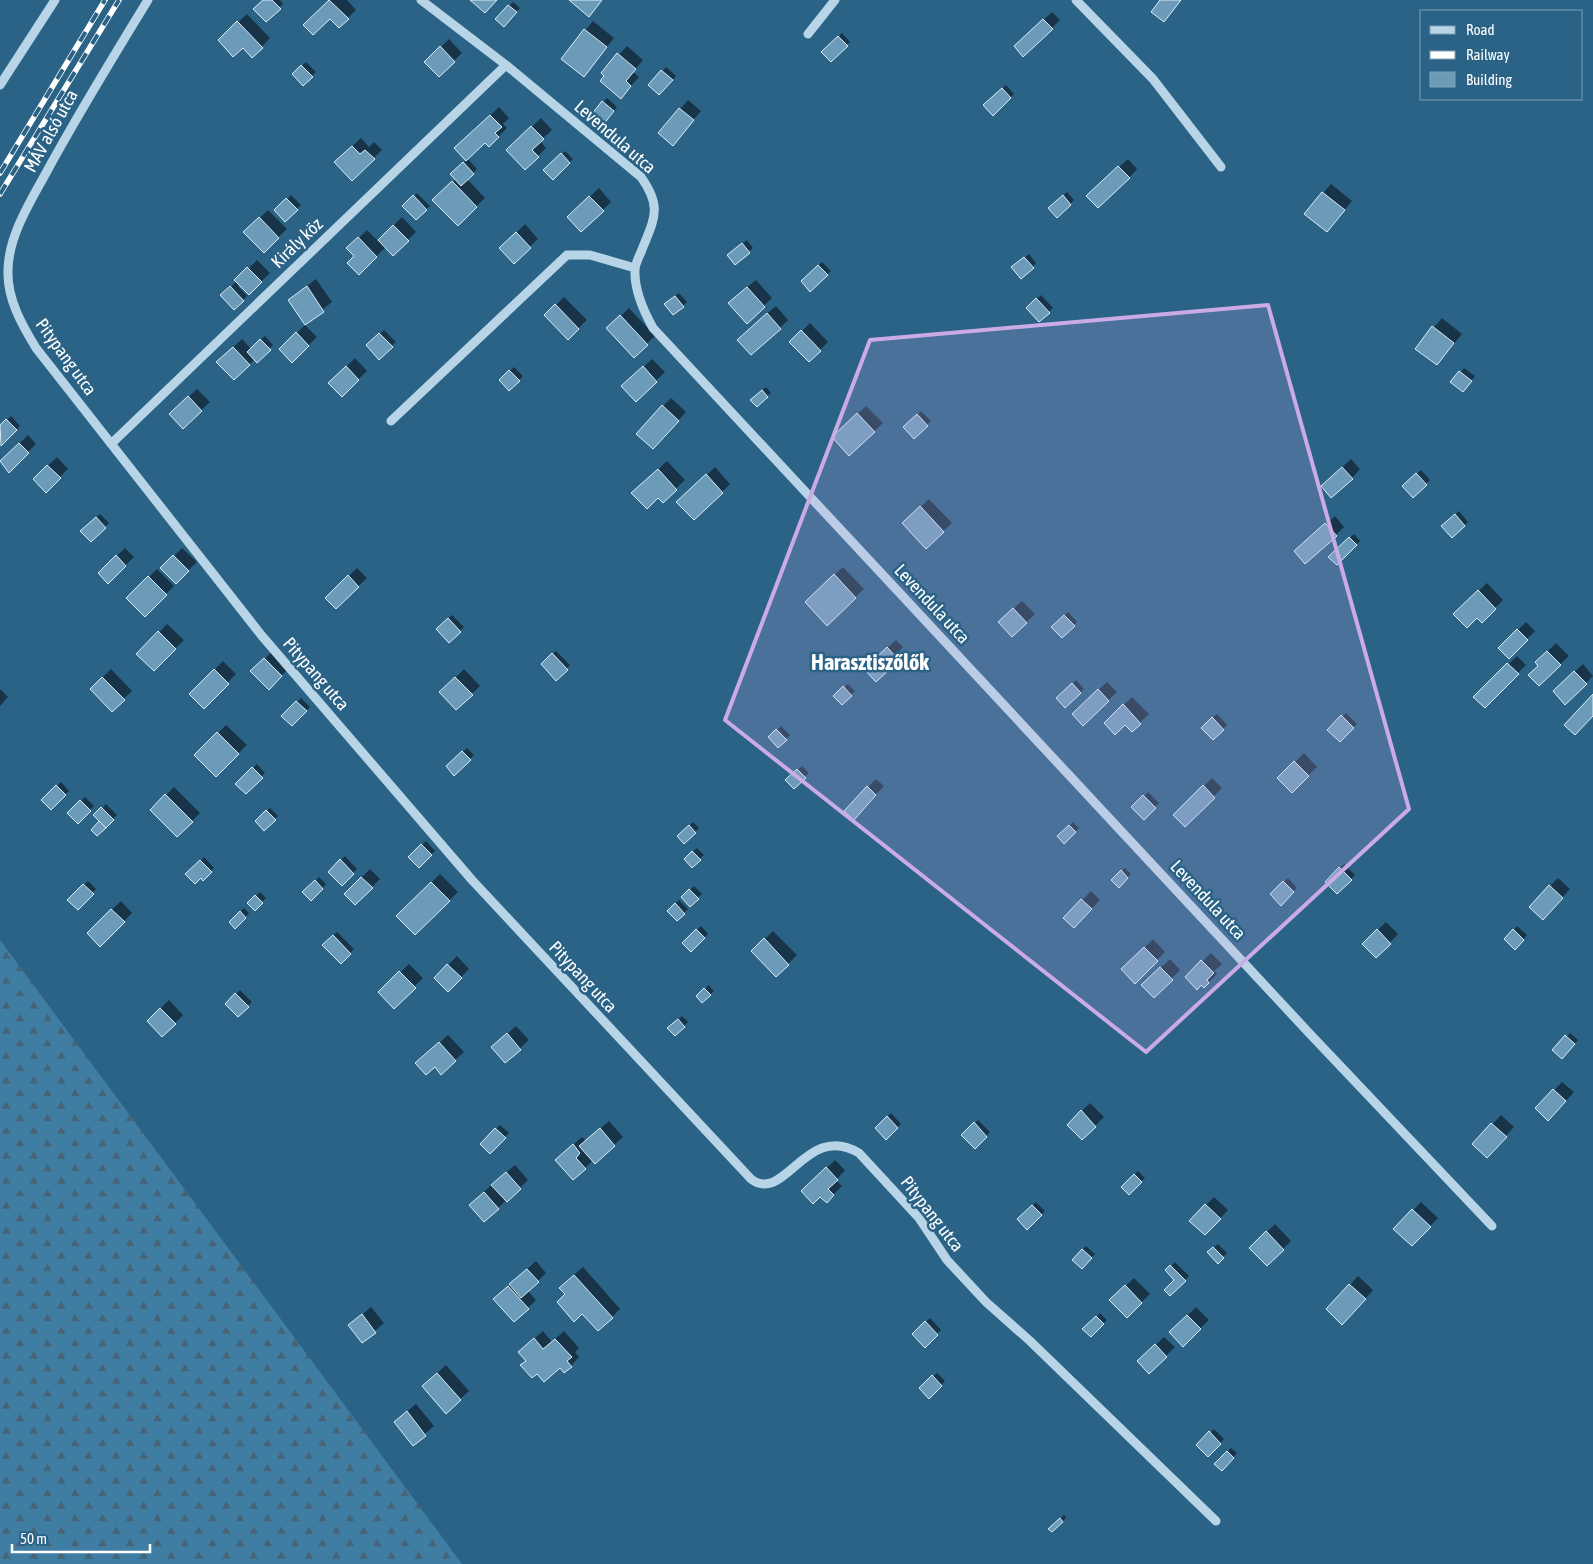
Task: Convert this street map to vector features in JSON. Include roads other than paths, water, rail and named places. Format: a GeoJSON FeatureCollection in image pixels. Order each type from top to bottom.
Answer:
{"type":"FeatureCollection","features":[{"type":"Feature","properties":{"kind":"street"},"geometry":{"type":"LineString","coordinates":[[0,85],[55,0]]}},
{"type":"Feature","properties":{"kind":"street","name":"MÁV alsó utca"},"geometry":{"type":"LineString","coordinates":[[10,288],[8,271],[11,251],[17,230],[34,194],[74,120],[148,0]]}},
{"type":"Feature","properties":{"kind":"street","name":"Levendula utca"},"geometry":{"type":"LineString","coordinates":[[421,0],[506,65],[641,177],[651,191],[655,201],[654,217],[635,268],[636,284],[640,300],[654,328],[1310,1034],[1492,1226]]}},
{"type":"Feature","properties":{"kind":"street"},"geometry":{"type":"LineString","coordinates":[[808,34],[835,0]]}},
{"type":"Feature","properties":{"kind":"street"},"geometry":{"type":"LineString","coordinates":[[1076,0],[1153,79],[1221,167]]}},
{"type":"Feature","properties":{"kind":"street","name":"Király köz"},"geometry":{"type":"LineString","coordinates":[[111,444],[506,65]]}},
{"type":"Feature","properties":{"kind":"street"},"geometry":{"type":"LineString","coordinates":[[391,421],[567,255],[590,256],[635,268]]}},
{"type":"Feature","properties":{"kind":"street","name":"Pitypang utca"},"geometry":{"type":"LineString","coordinates":[[10,288],[19,318],[36,348],[262,636],[472,880],[750,1179],[758,1184],[771,1183],[822,1146],[838,1145],[850,1147],[859,1153],[919,1218],[947,1260],[986,1302],[1030,1341],[1216,1521]]}},
{"type":"Feature","properties":{"kind":"railway"},"geometry":{"type":"LineString","coordinates":[[0,173],[105,0]]}},
{"type":"Feature","properties":{"kind":"railway"},"geometry":{"type":"LineString","coordinates":[[0,194],[119,0]]}},
{"type":"Feature","properties":{"kind":"district","name":"Harasztiszőlők"},"geometry":{"type":"Point","coordinates":[870,662]}}]}
